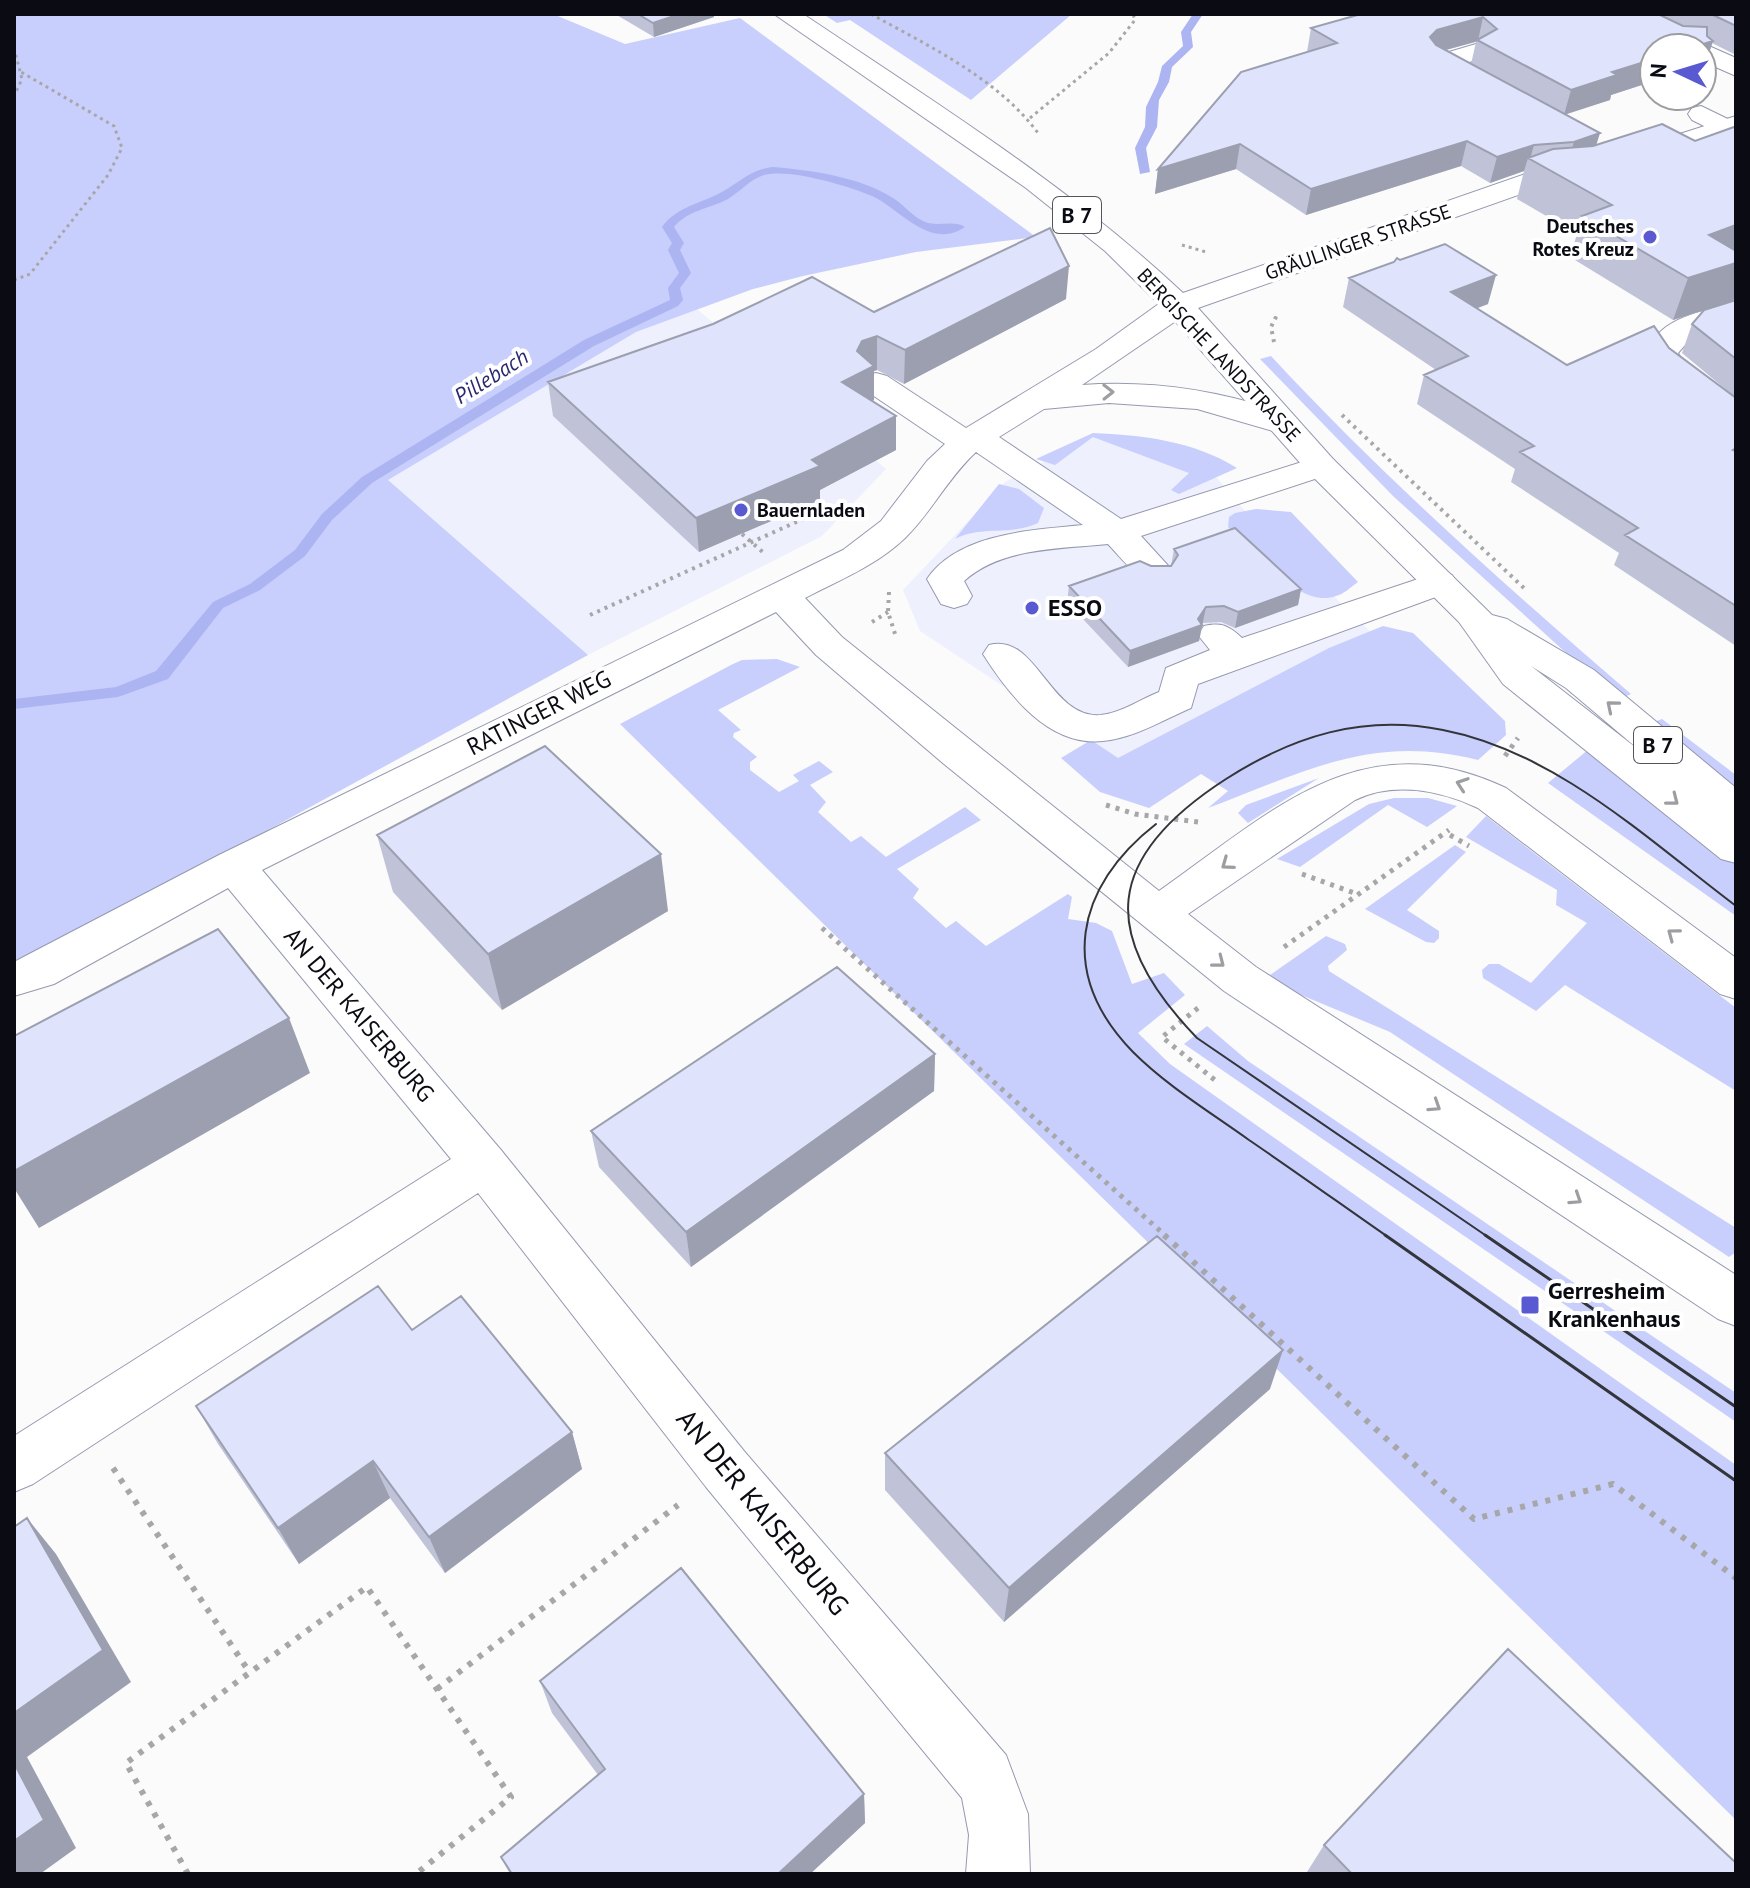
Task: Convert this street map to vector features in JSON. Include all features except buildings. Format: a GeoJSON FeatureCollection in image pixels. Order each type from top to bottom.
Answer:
{"type":"FeatureCollection","features":[{"type":"Feature","properties":{"kind":"street","name":"BERGISCHE LANDSTRASSE"},"geometry":{"type":"LineString","coordinates":[[786,14],[1036,182],[1115,245],[1178,305],[1321,466],[1472,614],[1517,675],[1736,848]]}},
{"type":"Feature","properties":{"kind":"street"},"geometry":{"type":"LineString","coordinates":[[1476,52],[1441,62],[1496,92]]}},
{"type":"Feature","properties":{"kind":"street"},"geometry":{"type":"LineString","coordinates":[[1718,59],[1736,68]]}},
{"type":"Feature","properties":{"kind":"street","name":"GRÄULINGER STRASSE"},"geometry":{"type":"LineString","coordinates":[[1178,305],[1538,179],[1570,178],[1604,151],[1724,125],[1736,98]]}},
{"type":"Feature","properties":{"kind":"street","name":"RATINGER WEG"},"geometry":{"type":"LineString","coordinates":[[14,979],[38,972],[234,866],[856,558],[894,529],[939,468],[971,440],[1178,305]]}},
{"type":"Feature","properties":{"kind":"street"},"geometry":{"type":"LineString","coordinates":[[1736,312],[1685,329],[1668,341],[1662,353],[1671,368],[1736,418]]}},
{"type":"Feature","properties":{"kind":"street"},"geometry":{"type":"LineString","coordinates":[[876,383],[1117,532],[1155,571]]}},
{"type":"Feature","properties":{"kind":"street","name":"RATINGER WEG"},"geometry":{"type":"LineString","coordinates":[[1031,403],[1109,391],[1164,393],[1245,408],[1283,424]]}},
{"type":"Feature","properties":{"kind":"street"},"geometry":{"type":"LineString","coordinates":[[954,596],[945,579],[956,565],[992,550],[1117,532],[1321,466]]}},
{"type":"Feature","properties":{"kind":"street"},"geometry":{"type":"LineString","coordinates":[[1002,654],[1054,715],[1090,728],[1103,728],[1177,699],[1180,677],[1226,644],[1439,583]]}},
{"type":"Feature","properties":{"kind":"street"},"geometry":{"type":"LineString","coordinates":[[782,596],[859,671],[1240,979],[1736,1303]]}},
{"type":"Feature","properties":{"kind":"street","name":"BERGISCHE LANDSTRASSE"},"geometry":{"type":"LineString","coordinates":[[1472,614],[1580,679],[1736,810]]}},
{"type":"Feature","properties":{"kind":"street"},"geometry":{"type":"LineString","coordinates":[[1157,914],[1244,852],[1343,789],[1367,780],[1436,778],[1467,785],[1492,798],[1736,982]]}},
{"type":"Feature","properties":{"kind":"street","name":"AN DER KAISERBURG"},"geometry":{"type":"LineString","coordinates":[[234,866],[484,1164],[725,1469],[984,1777],[1000,1810],[1002,1838],[998,1874]]}},
{"type":"Feature","properties":{"kind":"street"},"geometry":{"type":"LineString","coordinates":[[14,1466],[484,1164]]}},
{"type":"Feature","properties":{"kind":"path"},"geometry":{"type":"LineString","coordinates":[[871,14],[970,73],[1030,118],[1042,141]]}},
{"type":"Feature","properties":{"kind":"path"},"geometry":{"type":"LineString","coordinates":[[1030,118],[1109,53],[1135,20],[1133,14]]}},
{"type":"Feature","properties":{"kind":"path"},"geometry":{"type":"LineString","coordinates":[[14,48],[22,79],[14,96]]}},
{"type":"Feature","properties":{"kind":"path"},"geometry":{"type":"LineString","coordinates":[[14,280],[30,274],[108,175],[122,148],[114,126],[21,72]]}},
{"type":"Feature","properties":{"kind":"path"},"geometry":{"type":"LineString","coordinates":[[1182,245],[1201,248]]}},
{"type":"Feature","properties":{"kind":"path"},"geometry":{"type":"LineString","coordinates":[[1340,413],[1531,594]]}},
{"type":"Feature","properties":{"kind":"path"},"geometry":{"type":"LineString","coordinates":[[590,615],[814,514]]}},
{"type":"Feature","properties":{"kind":"path"},"geometry":{"type":"LineString","coordinates":[[742,534],[757,547]]}},
{"type":"Feature","properties":{"kind":"path"},"geometry":{"type":"LineString","coordinates":[[1517,764],[1504,757],[1520,736]]}},
{"type":"Feature","properties":{"kind":"path"},"geometry":{"type":"LineString","coordinates":[[1216,1081],[1162,1037],[1492,798]]}},
{"type":"Feature","properties":{"kind":"path"},"geometry":{"type":"LineString","coordinates":[[822,928],[1112,1187],[1474,1519],[1613,1484],[1736,1578]]}},
{"type":"Feature","properties":{"kind":"path"},"geometry":{"type":"LineString","coordinates":[[83,1423],[250,1673]]}},
{"type":"Feature","properties":{"kind":"path"},"geometry":{"type":"LineString","coordinates":[[437,1689],[725,1469]]}},
{"type":"Feature","properties":{"kind":"path"},"geometry":{"type":"LineString","coordinates":[[176,1874],[186,1871],[126,1763],[367,1587],[511,1797],[416,1874]]}},
{"type":"Feature","properties":{"kind":"shaded area"},"geometry":{"type":"Polygon","coordinates":[[[14,14],[553,14],[625,44],[740,18],[1036,237],[916,252],[803,276],[753,289],[636,332],[388,480],[588,655],[177,880],[42,951],[14,960],[14,14]]]}},
{"type":"Feature","properties":{"kind":"shaded area"},"geometry":{"type":"Polygon","coordinates":[[[823,14],[1072,14],[971,100],[850,20],[837,23],[823,14]]]}},
{"type":"Feature","properties":{"kind":"shaded area"},"geometry":{"type":"Polygon","coordinates":[[[697,309],[886,469],[822,536],[588,655],[387,480],[636,332],[697,309]]]}},
{"type":"Feature","properties":{"kind":"shaded area"},"geometry":{"type":"Polygon","coordinates":[[[1271,356],[1357,445],[1446,530],[1631,694],[1618,700],[1393,496],[1260,359],[1271,356]]]}},
{"type":"Feature","properties":{"kind":"shaded area"},"geometry":{"type":"Polygon","coordinates":[[[1093,433],[1167,441],[1203,451],[1237,468],[1179,494],[1171,490],[1189,473],[1093,437],[1055,465],[1036,459],[1093,433]]]}},
{"type":"Feature","properties":{"kind":"shaded area"},"geometry":{"type":"Polygon","coordinates":[[[1095,435],[1216,477],[1244,510],[1375,636],[1117,762],[920,631],[903,590],[1005,482],[1095,435]]]}},
{"type":"Feature","properties":{"kind":"shaded area"},"geometry":{"type":"Polygon","coordinates":[[[999,484],[1019,489],[1044,508],[1038,523],[1017,529],[975,532],[955,539],[999,484]]]}},
{"type":"Feature","properties":{"kind":"shaded area"},"geometry":{"type":"Polygon","coordinates":[[[1256,509],[1291,512],[1358,582],[1339,595],[1322,598],[1292,586],[1228,527],[1229,517],[1235,513],[1256,509]]]}},
{"type":"Feature","properties":{"kind":"shaded area"},"geometry":{"type":"Polygon","coordinates":[[[1383,626],[1413,633],[1505,721],[1506,735],[1478,760],[1405,751],[1371,754],[1308,770],[1208,808],[1228,791],[1201,774],[1149,808],[1100,792],[1061,758],[1091,740],[1118,758],[1329,648],[1383,626]]]}},
{"type":"Feature","properties":{"kind":"shaded area"},"geometry":{"type":"Polygon","coordinates":[[[777,659],[800,667],[718,710],[741,730],[733,737],[757,757],[750,762],[750,770],[779,792],[799,781],[793,775],[819,761],[833,772],[810,785],[826,802],[818,812],[851,842],[861,836],[886,857],[965,807],[981,820],[897,869],[919,889],[913,898],[946,928],[956,921],[986,946],[1068,894],[1072,897],[1068,919],[1096,923],[1112,931],[1132,984],[1164,973],[1185,995],[1138,1033],[1170,1064],[1736,1465],[1736,1820],[620,724],[742,660],[777,659]]]}},
{"type":"Feature","properties":{"kind":"shaded area"},"geometry":{"type":"Polygon","coordinates":[[[1662,719],[1736,775],[1736,795],[1648,724],[1662,719]]]}},
{"type":"Feature","properties":{"kind":"shaded area"},"geometry":{"type":"Polygon","coordinates":[[[1589,749],[1736,863],[1736,916],[1548,783],[1589,749]]]}},
{"type":"Feature","properties":{"kind":"shaded area"},"geometry":{"type":"Polygon","coordinates":[[[1319,778],[1248,823],[1238,813],[1246,805],[1319,778]]]}},
{"type":"Feature","properties":{"kind":"shaded area"},"geometry":{"type":"Polygon","coordinates":[[[1394,798],[1428,798],[1457,806],[1427,827],[1388,805],[1300,867],[1277,859],[1369,804],[1394,798]]]}},
{"type":"Feature","properties":{"kind":"shaded area"},"geometry":{"type":"Polygon","coordinates":[[[1486,816],[1736,1008],[1736,1091],[1565,985],[1536,1011],[1483,978],[1482,970],[1489,964],[1499,964],[1531,983],[1587,923],[1556,905],[1557,890],[1466,837],[1486,816]]]}},
{"type":"Feature","properties":{"kind":"shaded area"},"geometry":{"type":"Polygon","coordinates":[[[1455,845],[1466,852],[1407,910],[1439,931],[1439,938],[1434,943],[1426,942],[1365,909],[1455,845]]]}},
{"type":"Feature","properties":{"kind":"shaded area"},"geometry":{"type":"Polygon","coordinates":[[[1326,936],[1345,944],[1347,950],[1328,966],[1329,971],[1736,1228],[1736,1252],[1729,1257],[1390,1032],[1294,992],[1270,975],[1326,936]]]}},
{"type":"Feature","properties":{"kind":"shaded area"},"geometry":{"type":"Polygon","coordinates":[[[1207,1026],[1248,1061],[1736,1393],[1736,1422],[1184,1044],[1207,1026]]]}},
{"type":"Feature","properties":{"kind":"waterway","name":"Pillebach"},"geometry":{"type":"LineString","coordinates":[[1144,172],[1140,148],[1151,127],[1151,107],[1167,66],[1188,47],[1186,32],[1198,14]]}},
{"type":"Feature","properties":{"kind":"waterway","name":"Pillebach"},"geometry":{"type":"LineString","coordinates":[[14,704],[118,692],[162,675],[218,605],[255,587],[300,553],[327,517],[367,480],[589,343],[674,303],[677,300],[674,288],[685,273],[674,250],[678,243],[668,227],[684,212],[720,198],[756,174],[786,172],[853,186],[877,194],[920,225],[942,229],[959,227]]}},
{"type":"Feature","properties":{"kind":"tram line"},"geometry":{"type":"LineString","coordinates":[[1488,1237],[1197,1038],[1165,1000],[1142,965],[1130,931],[1129,899],[1137,868],[1156,838],[1186,808],[1226,779],[1277,751],[1303,740],[1357,727],[1413,726],[1484,741],[1524,757],[1562,778],[1634,827],[1736,906]]}},
{"type":"Feature","properties":{"kind":"tram line"},"geometry":{"type":"LineString","coordinates":[[1156,824],[1129,849],[1108,875],[1093,903],[1086,932],[1086,962],[1093,992],[1109,1022],[1133,1052],[1174,1087],[1388,1237]]}},
{"type":"Feature","properties":{"kind":"tram line"},"geometry":{"type":"LineString","coordinates":[[1385,1235],[1736,1481]]}},
{"type":"Feature","properties":{"kind":"tram line"},"geometry":{"type":"LineString","coordinates":[[1485,1235],[1736,1407]]}},
{"type":"Feature","properties":{"kind":"place","name":"Deutsches Rotes Kreuz"},"geometry":{"type":"Point","coordinates":[1650,237]}},
{"type":"Feature","properties":{"kind":"place","name":"Bauernladen"},"geometry":{"type":"Point","coordinates":[741,510]}},
{"type":"Feature","properties":{"kind":"place","name":"ESSO"},"geometry":{"type":"Point","coordinates":[1032,608]}},
{"type":"Feature","properties":{"kind":"place","name":"Gerresheim Krankenhaus"},"geometry":{"type":"Point","coordinates":[1530,1305]}}]}
